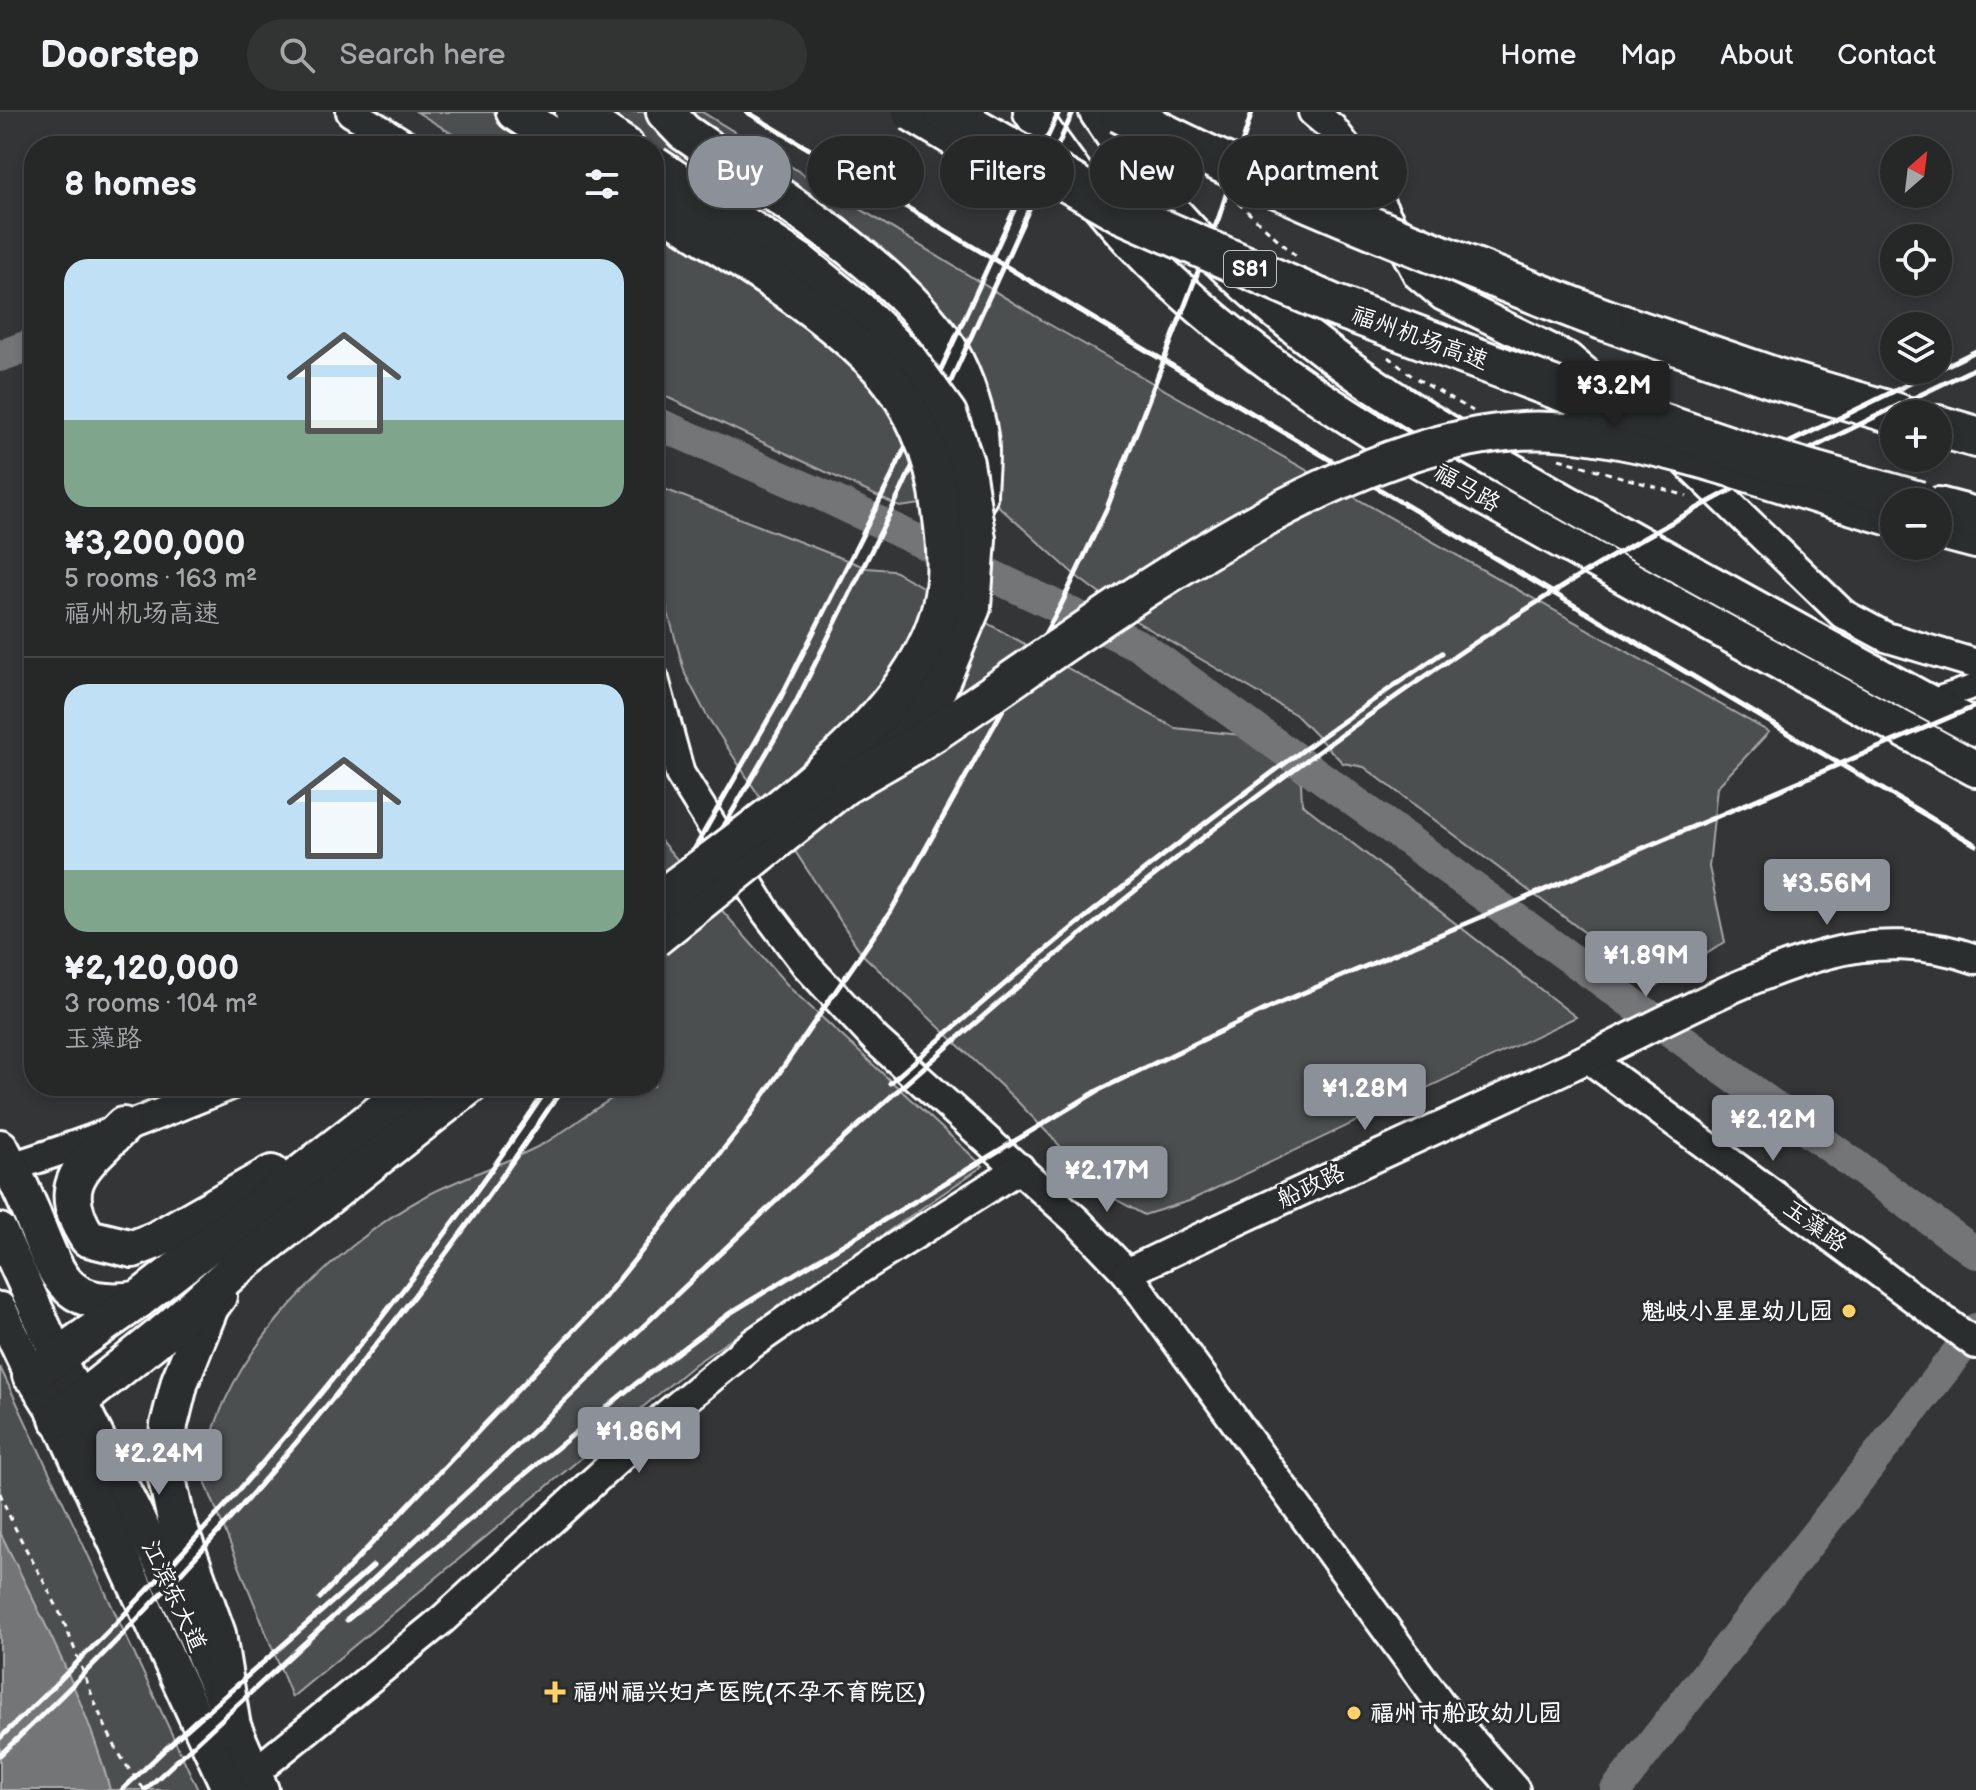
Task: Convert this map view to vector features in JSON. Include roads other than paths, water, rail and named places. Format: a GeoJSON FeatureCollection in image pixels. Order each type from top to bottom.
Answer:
{"type":"FeatureCollection","features":[{"type":"Feature","properties":{"kind":"highway"},"geometry":{"type":"LineString","coordinates":[[515,112],[552,136]]}},
{"type":"Feature","properties":{"kind":"highway"},"geometry":{"type":"LineString","coordinates":[[574,112],[610,136]]}},
{"type":"Feature","properties":{"kind":"highway"},"geometry":{"type":"LineString","coordinates":[[664,931],[893,747],[938,688],[972,607],[979,436],[963,383],[943,340],[902,295],[839,241],[684,132],[665,112]]}},
{"type":"Feature","properties":{"kind":"highway"},"geometry":{"type":"LineString","coordinates":[[911,112],[1006,169],[1121,212]]}},
{"type":"Feature","properties":{"kind":"highway","name":"福州机场高速"},"geometry":{"type":"LineString","coordinates":[[946,112],[1121,212],[1333,305],[1569,393],[1750,454],[1880,491]]}},
{"type":"Feature","properties":{"kind":"highway"},"geometry":{"type":"LineString","coordinates":[[1120,112],[1219,161]]}},
{"type":"Feature","properties":{"kind":"highway"},"geometry":{"type":"LineString","coordinates":[[1145,112],[1219,160]]}},
{"type":"Feature","properties":{"kind":"highway"},"geometry":{"type":"LineString","coordinates":[[664,172],[800,262],[859,310],[908,359],[948,414],[965,463],[977,539]]}},
{"type":"Feature","properties":{"kind":"highway"},"geometry":{"type":"LineString","coordinates":[[1324,208],[1383,234],[1603,319],[1777,379],[1880,409]]}},
{"type":"Feature","properties":{"kind":"highway"},"geometry":{"type":"LineString","coordinates":[[664,211],[813,310],[873,361],[913,414],[938,480],[945,544],[943,597],[923,656],[863,735],[781,805],[664,895]]}},
{"type":"Feature","properties":{"kind":"highway"},"geometry":{"type":"LineString","coordinates":[[1952,430],[1976,437]]}},
{"type":"Feature","properties":{"kind":"highway"},"geometry":{"type":"LineString","coordinates":[[848,784],[935,733],[1170,572],[1321,490],[1401,456],[1488,434],[1564,431],[1708,462],[1880,514]]}},
{"type":"Feature","properties":{"kind":"highway"},"geometry":{"type":"LineString","coordinates":[[1952,512],[1976,518]]}},
{"type":"Feature","properties":{"kind":"highway"},"geometry":{"type":"LineString","coordinates":[[1952,534],[1976,540]]}},
{"type":"Feature","properties":{"kind":"highway"},"geometry":{"type":"LineString","coordinates":[[44,1366],[138,1300],[402,1096]]}},
{"type":"Feature","properties":{"kind":"highway"},"geometry":{"type":"LineString","coordinates":[[69,1410],[239,1267],[456,1096]]}},
{"type":"Feature","properties":{"kind":"highway"},"geometry":{"type":"LineString","coordinates":[[123,1126],[89,1160],[74,1181],[71,1213],[88,1238],[133,1249],[156,1240],[365,1124]]}},
{"type":"Feature","properties":{"kind":"highway"},"geometry":{"type":"LineString","coordinates":[[5,1158],[55,1273],[81,1296],[107,1304],[138,1300]]}},
{"type":"Feature","properties":{"kind":"highway"},"geometry":{"type":"LineString","coordinates":[[232,1727],[217,1634],[176,1520],[165,1469],[169,1425],[180,1381],[210,1307],[239,1267]]}},
{"type":"Feature","properties":{"kind":"main road","name":"福马路"},"geometry":{"type":"LineString","coordinates":[[1097,112],[1136,168],[1220,261],[1305,337],[1371,386],[1502,466],[1976,728]]}},
{"type":"Feature","properties":{"kind":"main road","name":"福马路"},"geometry":{"type":"LineString","coordinates":[[1032,118],[1118,227],[1172,283],[1233,335],[1327,403],[1451,479],[1976,769]]}},
{"type":"Feature","properties":{"kind":"main road"},"geometry":{"type":"LineString","coordinates":[[0,1230],[44,1366]]}},
{"type":"Feature","properties":{"kind":"main road"},"geometry":{"type":"LineString","coordinates":[[0,1309],[44,1366],[69,1410],[249,1784]]}},
{"type":"Feature","properties":{"kind":"main road","name":"江滨东大道"},"geometry":{"type":"LineString","coordinates":[[69,1410],[182,1607],[232,1727],[249,1784]]}},
{"type":"Feature","properties":{"kind":"street"},"geometry":{"type":"LineString","coordinates":[[351,112],[391,136]]}},
{"type":"Feature","properties":{"kind":"street"},"geometry":{"type":"LineString","coordinates":[[1313,112],[1332,128],[1357,161],[1418,275],[1443,296],[1568,357],[1614,393],[1843,614],[1886,637],[1976,664]]}},
{"type":"Feature","properties":{"kind":"street"},"geometry":{"type":"LineString","coordinates":[[1927,702],[1976,686]]}},
{"type":"Feature","properties":{"kind":"street"},"geometry":{"type":"LineString","coordinates":[[664,761],[680,774],[766,912],[807,966],[877,1041],[1020,1168],[1127,1273],[1448,1714],[1515,1790]]}},
{"type":"Feature","properties":{"kind":"street","name":"船政路"},"geometry":{"type":"LineString","coordinates":[[1127,1273],[1588,1058],[1689,1007],[1781,969],[1858,948],[1911,946],[1976,959]]}},
{"type":"Feature","properties":{"kind":"street","name":"玉藻路"},"geometry":{"type":"LineString","coordinates":[[1588,1058],[1976,1344]]}},
{"type":"Feature","properties":{"kind":"street"},"geometry":{"type":"LineString","coordinates":[[5,1158],[84,1144],[202,1096]]}},
{"type":"Feature","properties":{"kind":"street"},"geometry":{"type":"LineString","coordinates":[[249,1784],[443,1619],[665,1416],[752,1344],[854,1273],[1020,1168]]}},
{"type":"Feature","properties":{"kind":"waterway"},"geometry":{"type":"LineString","coordinates":[[0,356],[24,348]]}},
{"type":"Feature","properties":{"kind":"waterway"},"geometry":{"type":"LineString","coordinates":[[664,426],[818,493],[1142,647],[1976,1253]]}},
{"type":"Feature","properties":{"kind":"waterway"},"geometry":{"type":"LineString","coordinates":[[1616,1790],[1976,1329]]}},
{"type":"Feature","properties":{"kind":"railway"},"geometry":{"type":"LineString","coordinates":[[747,112],[1976,845]]}},
{"type":"Feature","properties":{"kind":"railway"},"geometry":{"type":"LineString","coordinates":[[664,902],[781,697],[892,476],[1059,112]]}},
{"type":"Feature","properties":{"kind":"railway"},"geometry":{"type":"LineString","coordinates":[[664,929],[795,704],[902,489],[1073,112]]}},
{"type":"Feature","properties":{"kind":"railway"},"geometry":{"type":"LineString","coordinates":[[320,1598],[600,1303],[746,1121],[891,911],[1061,605],[1107,508],[1219,217],[1252,112]]}},
{"type":"Feature","properties":{"kind":"railway"},"geometry":{"type":"LineString","coordinates":[[1724,479],[1774,450],[1976,351]]}},
{"type":"Feature","properties":{"kind":"railway"},"geometry":{"type":"LineString","coordinates":[[145,1790],[839,1143],[1002,1000],[1170,863],[1256,797],[1432,671],[1577,578],[1745,482],[1976,368]]}},
{"type":"Feature","properties":{"kind":"railway"},"geometry":{"type":"LineString","coordinates":[[890,1083],[1158,859],[1298,754],[1442,653]]}},
{"type":"Feature","properties":{"kind":"railway"},"geometry":{"type":"LineString","coordinates":[[347,1620],[630,1388],[730,1313],[1099,1090],[1277,1004],[1976,706]]}},
{"type":"Feature","properties":{"kind":"railway"},"geometry":{"type":"LineString","coordinates":[[0,1738],[150,1587],[292,1427],[426,1260],[542,1096]]}},
{"type":"Feature","properties":{"kind":"railway"},"geometry":{"type":"LineString","coordinates":[[0,1755],[155,1600],[301,1437],[437,1265],[557,1096]]}},
{"type":"Feature","properties":{"kind":"railway"},"geometry":{"type":"LineString","coordinates":[[186,1730],[373,1566]]}},
{"type":"Feature","properties":{"kind":"railway"},"geometry":{"type":"LineString","coordinates":[[122,1790],[195,1721]]}},
{"type":"Feature","properties":{"kind":"place","name":"魁岐小星星幼儿园"},"geometry":{"type":"Point","coordinates":[1849,1311]}},
{"type":"Feature","properties":{"kind":"place","name":"福州福兴妇产医院(不孕不育院区)"},"geometry":{"type":"Point","coordinates":[555,1692]}},
{"type":"Feature","properties":{"kind":"place","name":"福州市船政幼儿园"},"geometry":{"type":"Point","coordinates":[1354,1713]}}]}
